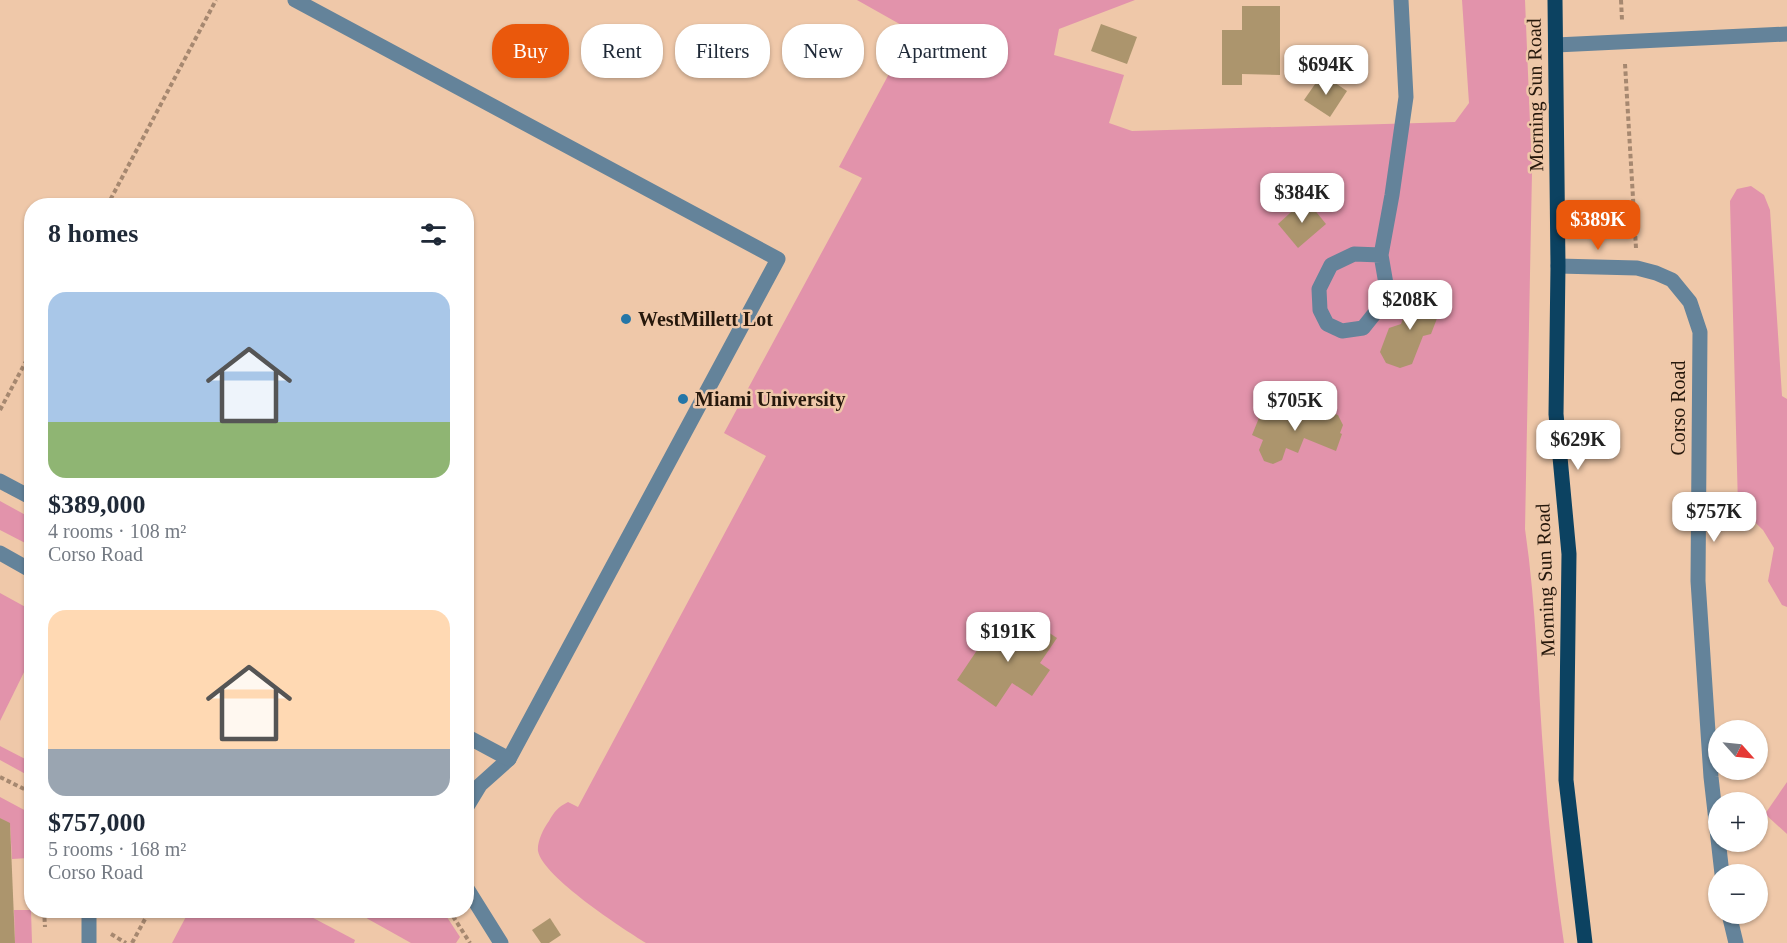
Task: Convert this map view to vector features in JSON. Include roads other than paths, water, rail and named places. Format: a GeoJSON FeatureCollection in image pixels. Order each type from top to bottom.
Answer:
{"type":"FeatureCollection","features":[{"type":"Feature","properties":{"kind":"main road","name":"Morning Sun Road"},"geometry":{"type":"LineString","coordinates":[[1555,0],[1558,266],[1556,414],[1569,554],[1566,780],[1585,943]]}},
{"type":"Feature","properties":{"kind":"street"},"geometry":{"type":"LineString","coordinates":[[295,0],[778,259],[509,759],[480,785],[474,795]]}},
{"type":"Feature","properties":{"kind":"street"},"geometry":{"type":"LineString","coordinates":[[1381,255],[1354,254],[1331,265],[1318,289],[1320,310],[1327,324],[1342,331],[1363,328],[1379,308],[1386,284],[1381,255],[1406,97],[1401,0]]}},
{"type":"Feature","properties":{"kind":"street"},"geometry":{"type":"LineString","coordinates":[[1556,45],[1787,34]]}},
{"type":"Feature","properties":{"kind":"street","name":"Corso Road"},"geometry":{"type":"LineString","coordinates":[[1558,266],[1637,268],[1672,280],[1690,302],[1700,332],[1698,581],[1710,777],[1721,864]]}},
{"type":"Feature","properties":{"kind":"street"},"geometry":{"type":"LineString","coordinates":[[0,481],[24,494]]}},
{"type":"Feature","properties":{"kind":"street"},"geometry":{"type":"LineString","coordinates":[[0,553],[24,566]]}},
{"type":"Feature","properties":{"kind":"street"},"geometry":{"type":"LineString","coordinates":[[474,740],[509,759]]}},
{"type":"Feature","properties":{"kind":"street"},"geometry":{"type":"LineString","coordinates":[[474,900],[501,943]]}},
{"type":"Feature","properties":{"kind":"street"},"geometry":{"type":"LineString","coordinates":[[89,918],[89,943]]}},
{"type":"Feature","properties":{"kind":"street"},"geometry":{"type":"LineString","coordinates":[[1731,924],[1736,943]]}},
{"type":"Feature","properties":{"kind":"place","name":"WestMillett Lot"},"geometry":{"type":"Point","coordinates":[626,319]}},
{"type":"Feature","properties":{"kind":"place","name":"Miami University"},"geometry":{"type":"Point","coordinates":[683,399]}}]}
